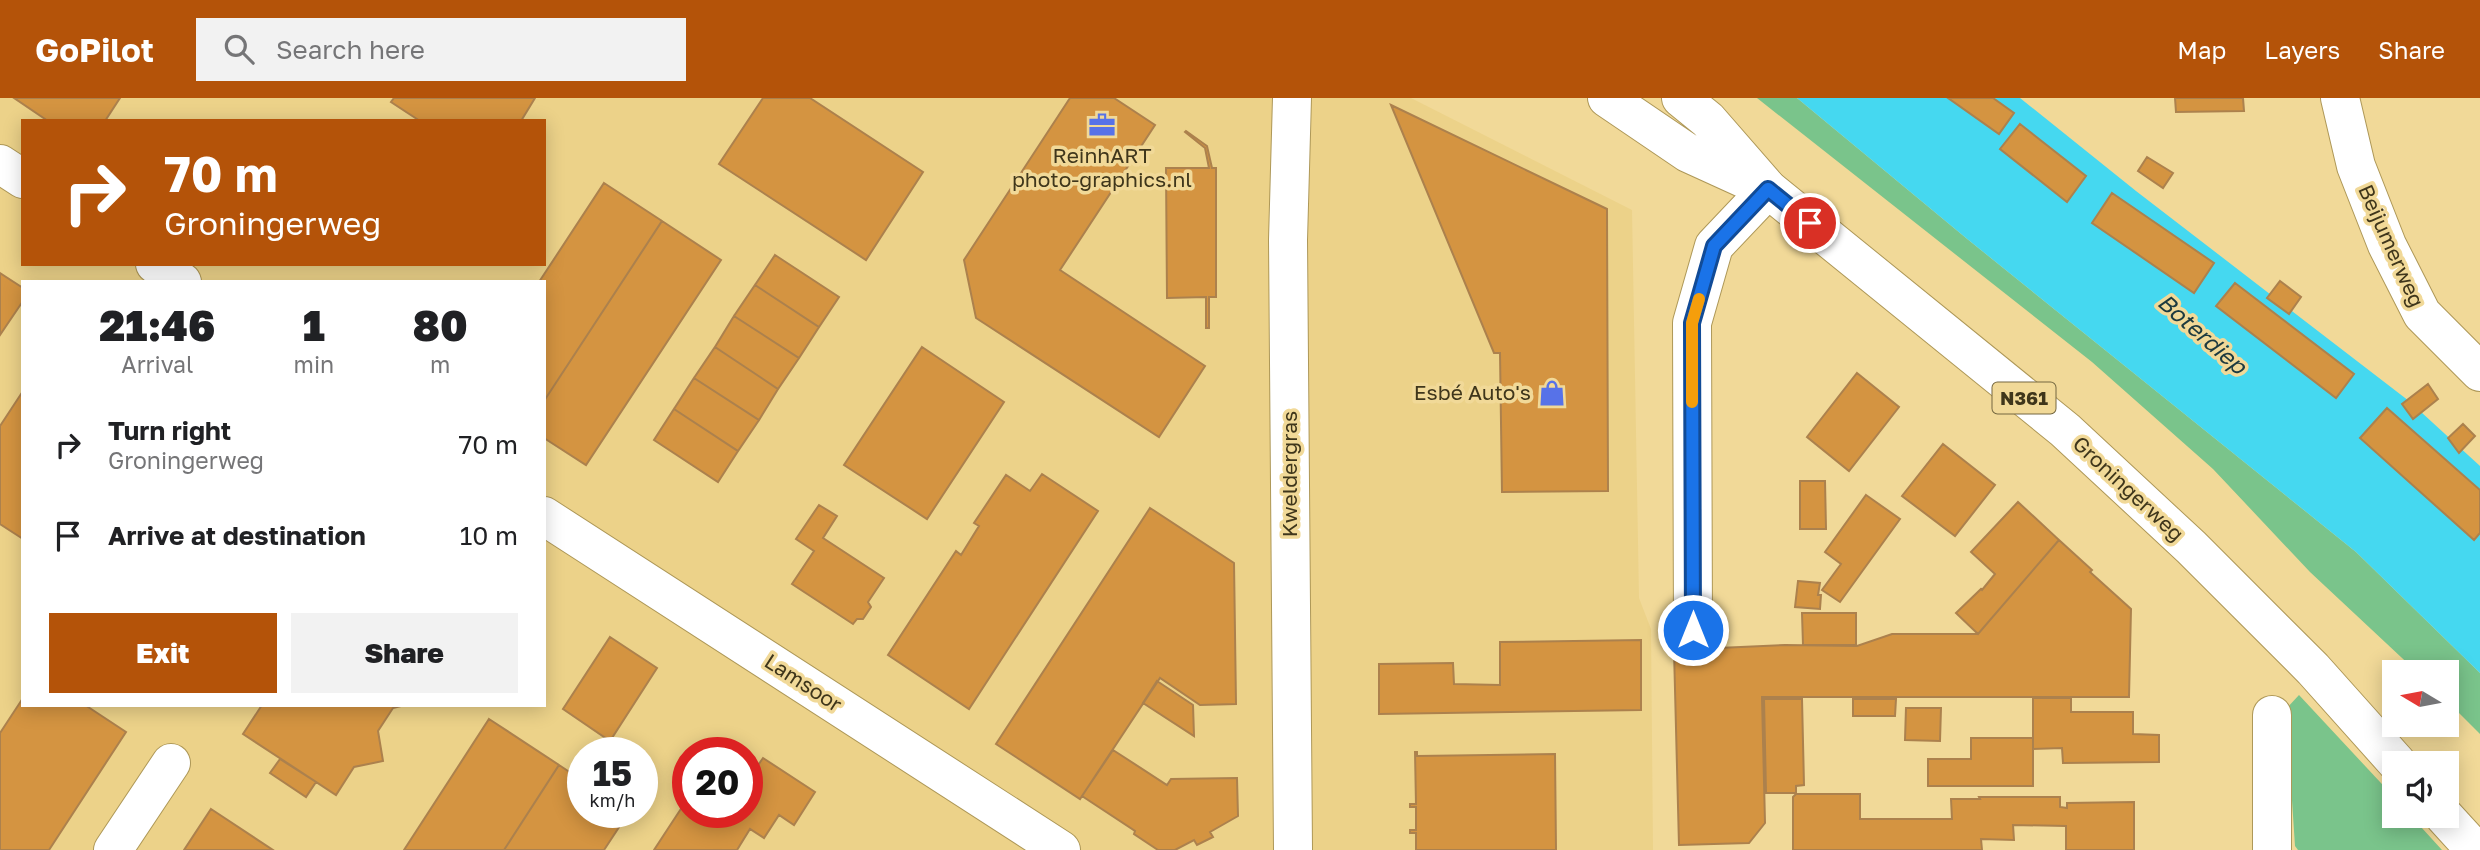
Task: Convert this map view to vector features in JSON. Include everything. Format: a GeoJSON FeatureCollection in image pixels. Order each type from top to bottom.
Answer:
{"type":"FeatureCollection","features":[{"type":"Feature","properties":{"kind":"street","name":"Kweldergras"},"geometry":{"type":"LineString","coordinates":[[1292,98],[1288,240],[1293,850]]}},
{"type":"Feature","properties":{"kind":"street","name":"Groningerweg"},"geometry":{"type":"LineString","coordinates":[[1607,98],[1688,153],[1768,189]]}},
{"type":"Feature","properties":{"kind":"street","name":"Groningerweg"},"geometry":{"type":"LineString","coordinates":[[1681,98],[1708,120],[1768,189],[2084,448],[2191,547],[2313,669],[2387,751]]}},
{"type":"Feature","properties":{"kind":"street","name":"Beijumerweg"},"geometry":{"type":"LineString","coordinates":[[2340,98],[2356,166],[2387,245],[2410,291],[2422,314],[2480,372]]}},
{"type":"Feature","properties":{"kind":"street"},"geometry":{"type":"LineString","coordinates":[[0,164],[21,177]]}},
{"type":"Feature","properties":{"kind":"street"},"geometry":{"type":"LineString","coordinates":[[1693,630],[1692,323],[1714,246],[1768,189]]}},
{"type":"Feature","properties":{"kind":"street"},"geometry":{"type":"LineString","coordinates":[[158,266],[179,280]]}},
{"type":"Feature","properties":{"kind":"street","name":"Lamsoor"},"geometry":{"type":"LineString","coordinates":[[546,517],[1061,850]]}},
{"type":"Feature","properties":{"kind":"street"},"geometry":{"type":"LineString","coordinates":[[2272,715],[2272,850]]}},
{"type":"Feature","properties":{"kind":"street"},"geometry":{"type":"LineString","coordinates":[[113,850],[171,763]]}},
{"type":"Feature","properties":{"kind":"street"},"geometry":{"type":"LineString","coordinates":[[2455,828],[2475,850]]}},
{"type":"Feature","properties":{"kind":"shaded area"},"geometry":{"type":"Polygon","coordinates":[[[0,98],[1411,98],[1632,210],[1639,598],[1651,629],[1653,850],[0,850],[0,98]]]}},
{"type":"Feature","properties":{"kind":"green space"},"geometry":{"type":"Polygon","coordinates":[[[1757,98],[1797,98],[1966,238],[2356,552],[2480,673],[2480,734],[2459,713],[2459,660],[2404,660],[2310,572],[2213,469],[2092,362],[1757,98]]]}},
{"type":"Feature","properties":{"kind":"green space"},"geometry":{"type":"Polygon","coordinates":[[[2299,695],[2382,784],[2382,828],[2422,828],[2442,850],[2298,850],[2295,846],[2286,709],[2299,695]]]}},
{"type":"Feature","properties":{"kind":"water","name":"Boterdiep"},"geometry":{"type":"Polygon","coordinates":[[[1797,98],[2020,98],[2409,401],[2480,466],[2480,673],[2356,552],[1966,238],[1797,98]]]}},
{"type":"Feature","properties":{"kind":"building"},"geometry":{"type":"Polygon","coordinates":[[[14,98],[120,98],[106,119],[45,119],[14,98]]]}},
{"type":"Feature","properties":{"kind":"building"},"geometry":{"type":"Polygon","coordinates":[[[394,98],[535,98],[522,119],[417,119],[391,102],[394,98]]]}},
{"type":"Feature","properties":{"kind":"building"},"geometry":{"type":"Polygon","coordinates":[[[763,98],[810,98],[923,172],[866,260],[719,164],[763,98]]]}},
{"type":"Feature","properties":{"kind":"building"},"geometry":{"type":"Polygon","coordinates":[[[1070,98],[1114,98],[1155,125],[1060,270],[1205,366],[1159,437],[976,318],[964,260],[1070,98]]]}},
{"type":"Feature","properties":{"kind":"building"},"geometry":{"type":"Polygon","coordinates":[[[1948,98],[1993,98],[2014,113],[1999,134],[1948,98]]]}},
{"type":"Feature","properties":{"kind":"building"},"geometry":{"type":"Polygon","coordinates":[[[2175,98],[2243,98],[2244,111],[2176,112],[2175,98]]]}},
{"type":"Feature","properties":{"kind":"building"},"geometry":{"type":"Polygon","coordinates":[[[1391,105],[1607,209],[1608,491],[1502,492],[1500,353],[1494,353],[1391,105]]]}},
{"type":"Feature","properties":{"kind":"building"},"geometry":{"type":"Polygon","coordinates":[[[2020,124],[2086,176],[2067,202],[2000,149],[2020,124]]]}},
{"type":"Feature","properties":{"kind":"building"},"geometry":{"type":"Polygon","coordinates":[[[1186,131],[1207,146],[1212,168],[1216,168],[1216,297],[1209,297],[1209,328],[1206,328],[1206,297],[1167,298],[1166,168],[1209,168],[1205,148],[1186,131]]]}},
{"type":"Feature","properties":{"kind":"building"},"geometry":{"type":"Polygon","coordinates":[[[2147,157],[2173,173],[2163,188],[2138,171],[2147,157]]]}},
{"type":"Feature","properties":{"kind":"building"},"geometry":{"type":"Polygon","coordinates":[[[604,183],[662,221],[546,398],[546,280],[540,280],[604,183]]]}},
{"type":"Feature","properties":{"kind":"building"},"geometry":{"type":"Polygon","coordinates":[[[2112,193],[2214,263],[2194,293],[2092,223],[2112,193]]]}},
{"type":"Feature","properties":{"kind":"building"},"geometry":{"type":"Polygon","coordinates":[[[662,221],[721,260],[586,465],[546,439],[546,398],[662,221]]]}},
{"type":"Feature","properties":{"kind":"building"},"geometry":{"type":"Polygon","coordinates":[[[775,255],[839,297],[819,327],[755,285],[775,255]]]}},
{"type":"Feature","properties":{"kind":"building"},"geometry":{"type":"Polygon","coordinates":[[[0,273],[21,287],[21,304],[0,335],[0,273]]]}},
{"type":"Feature","properties":{"kind":"building"},"geometry":{"type":"Polygon","coordinates":[[[2280,281],[2301,297],[2289,314],[2267,298],[2280,281]]]}},
{"type":"Feature","properties":{"kind":"building"},"geometry":{"type":"Polygon","coordinates":[[[2235,283],[2354,374],[2336,398],[2216,306],[2235,283]]]}},
{"type":"Feature","properties":{"kind":"building"},"geometry":{"type":"Polygon","coordinates":[[[755,285],[819,327],[799,358],[734,316],[755,285]]]}},
{"type":"Feature","properties":{"kind":"building"},"geometry":{"type":"Polygon","coordinates":[[[734,316],[799,358],[778,389],[715,347],[734,316]]]}},
{"type":"Feature","properties":{"kind":"building"},"geometry":{"type":"Polygon","coordinates":[[[715,347],[778,389],[759,420],[694,378],[715,347]]]}},
{"type":"Feature","properties":{"kind":"building"},"geometry":{"type":"Polygon","coordinates":[[[922,347],[1004,402],[927,519],[844,465],[922,347]]]}},
{"type":"Feature","properties":{"kind":"building"},"geometry":{"type":"Polygon","coordinates":[[[1857,373],[1899,407],[1849,471],[1807,437],[1857,373]]]}},
{"type":"Feature","properties":{"kind":"building"},"geometry":{"type":"Polygon","coordinates":[[[694,378],[759,420],[738,451],[674,409],[694,378]]]}},
{"type":"Feature","properties":{"kind":"building"},"geometry":{"type":"Polygon","coordinates":[[[2428,384],[2438,399],[2413,419],[2402,404],[2428,384]]]}},
{"type":"Feature","properties":{"kind":"building"},"geometry":{"type":"Polygon","coordinates":[[[21,394],[21,538],[0,524],[0,426],[21,394]]]}},
{"type":"Feature","properties":{"kind":"building"},"geometry":{"type":"Polygon","coordinates":[[[2387,408],[2480,490],[2480,533],[2474,540],[2360,438],[2387,408]]]}},
{"type":"Feature","properties":{"kind":"building"},"geometry":{"type":"Polygon","coordinates":[[[674,409],[738,451],[718,482],[654,440],[674,409]]]}},
{"type":"Feature","properties":{"kind":"building"},"geometry":{"type":"Polygon","coordinates":[[[2463,424],[2475,436],[2459,453],[2448,438],[2463,424]]]}},
{"type":"Feature","properties":{"kind":"building"},"geometry":{"type":"Polygon","coordinates":[[[1943,444],[1995,485],[1955,536],[1902,496],[1943,444]]]}},
{"type":"Feature","properties":{"kind":"building"},"geometry":{"type":"Polygon","coordinates":[[[1042,474],[1098,511],[969,709],[888,655],[956,551],[961,555],[979,526],[974,523],[1006,475],[1030,491],[1042,474]]]}},
{"type":"Feature","properties":{"kind":"building"},"geometry":{"type":"Polygon","coordinates":[[[1800,481],[1825,481],[1826,529],[1800,529],[1800,481]]]}},
{"type":"Feature","properties":{"kind":"building"},"geometry":{"type":"Polygon","coordinates":[[[1866,495],[1900,519],[1840,602],[1822,590],[1841,564],[1825,552],[1866,495]]]}},
{"type":"Feature","properties":{"kind":"building"},"geometry":{"type":"Polygon","coordinates":[[[2018,502],[2059,540],[1978,634],[1956,613],[1982,590],[1995,574],[1971,552],[2018,502]]]}},
{"type":"Feature","properties":{"kind":"building"},"geometry":{"type":"Polygon","coordinates":[[[819,505],[837,516],[823,538],[884,578],[868,602],[871,607],[863,619],[857,619],[853,624],[792,584],[814,551],[796,539],[819,505]]]}},
{"type":"Feature","properties":{"kind":"building"},"geometry":{"type":"Polygon","coordinates":[[[1150,508],[1234,563],[1236,704],[1200,705],[1160,678],[1080,799],[996,744],[1150,508]]]}},
{"type":"Feature","properties":{"kind":"building"},"geometry":{"type":"Polygon","coordinates":[[[2059,540],[2131,609],[2129,697],[1762,697],[1765,823],[1749,843],[1679,845],[1674,650],[1785,645],[1857,646],[1892,634],[1978,634],[2059,540]]]}},
{"type":"Feature","properties":{"kind":"building"},"geometry":{"type":"Polygon","coordinates":[[[1798,581],[1820,583],[1820,609],[1795,607],[1798,581]]]}},
{"type":"Feature","properties":{"kind":"building"},"geometry":{"type":"Polygon","coordinates":[[[1802,613],[1856,613],[1856,645],[1803,645],[1802,613]]]}},
{"type":"Feature","properties":{"kind":"building"},"geometry":{"type":"Polygon","coordinates":[[[610,637],[657,668],[613,737],[604,737],[563,709],[610,637]]]}},
{"type":"Feature","properties":{"kind":"building"},"geometry":{"type":"Polygon","coordinates":[[[1641,640],[1641,710],[1379,714],[1379,664],[1453,663],[1454,684],[1500,685],[1500,642],[1641,640]]]}},
{"type":"Feature","properties":{"kind":"building"},"geometry":{"type":"Polygon","coordinates":[[[1157,681],[1193,705],[1194,736],[1143,703],[1157,681]]]}},
{"type":"Feature","properties":{"kind":"building"},"geometry":{"type":"Polygon","coordinates":[[[2033,698],[2071,698],[2071,712],[2133,712],[2133,734],[2159,735],[2159,762],[2063,763],[2062,748],[2033,749],[2033,698]]]}},
{"type":"Feature","properties":{"kind":"building"},"geometry":{"type":"Polygon","coordinates":[[[1764,699],[1802,699],[1804,785],[1796,786],[1796,793],[1766,793],[1764,699]]]}},
{"type":"Feature","properties":{"kind":"building"},"geometry":{"type":"Polygon","coordinates":[[[1853,699],[1896,699],[1895,716],[1853,716],[1853,699]]]}},
{"type":"Feature","properties":{"kind":"building"},"geometry":{"type":"Polygon","coordinates":[[[21,701],[21,707],[88,707],[126,732],[49,850],[0,850],[0,733],[21,701]]]}},
{"type":"Feature","properties":{"kind":"building"},"geometry":{"type":"Polygon","coordinates":[[[261,707],[397,707],[393,708],[378,731],[383,761],[354,767],[336,795],[243,734],[261,707]]]}},
{"type":"Feature","properties":{"kind":"building"},"geometry":{"type":"Polygon","coordinates":[[[1906,708],[1941,708],[1940,741],[1905,740],[1906,708]]]}},
{"type":"Feature","properties":{"kind":"building"},"geometry":{"type":"Polygon","coordinates":[[[489,719],[559,765],[504,850],[404,850],[489,719]]]}},
{"type":"Feature","properties":{"kind":"building"},"geometry":{"type":"Polygon","coordinates":[[[1971,738],[2033,738],[2033,786],[1928,786],[1928,759],[1971,759],[1971,738]]]}},
{"type":"Feature","properties":{"kind":"building"},"geometry":{"type":"Polygon","coordinates":[[[1113,750],[1167,785],[1171,779],[1237,778],[1238,816],[1210,832],[1213,837],[1197,845],[1194,840],[1175,850],[1158,850],[1134,834],[1135,831],[1082,796],[1113,750]]]}},
{"type":"Feature","properties":{"kind":"building"},"geometry":{"type":"Polygon","coordinates":[[[1415,752],[1417,756],[1555,754],[1556,850],[1416,850],[1416,833],[1410,833],[1410,830],[1416,830],[1416,807],[1410,807],[1410,804],[1416,804],[1415,752]]]}},
{"type":"Feature","properties":{"kind":"building"},"geometry":{"type":"Polygon","coordinates":[[[763,758],[815,792],[794,825],[779,815],[764,838],[750,829],[737,850],[654,850],[672,822],[672,828],[763,828],[763,758]]]}},
{"type":"Feature","properties":{"kind":"building"},"geometry":{"type":"Polygon","coordinates":[[[280,759],[316,782],[306,797],[270,773],[280,759]]]}},
{"type":"Feature","properties":{"kind":"building"},"geometry":{"type":"Polygon","coordinates":[[[559,765],[567,770],[567,828],[618,828],[604,850],[504,850],[559,765]]]}},
{"type":"Feature","properties":{"kind":"building"},"geometry":{"type":"Polygon","coordinates":[[[1796,794],[1860,794],[1860,819],[1952,819],[1951,799],[1980,799],[1979,797],[2060,797],[2060,807],[2067,808],[2067,803],[2134,802],[2134,850],[2066,850],[2066,826],[2013,825],[2014,840],[1981,839],[1982,850],[1793,850],[1793,797],[1796,794]]]}},
{"type":"Feature","properties":{"kind":"building"},"geometry":{"type":"Polygon","coordinates":[[[211,809],[273,850],[184,850],[211,809]]]}},
{"type":"Feature","properties":{"kind":"slow traffic"},"geometry":{"type":"LineString","coordinates":[[1692,402],[1692,323],[1699,299]]}},
{"type":"Feature","properties":{"kind":"place","name":"ReinhART photo-graphics.nl"},"geometry":{"type":"Point","coordinates":[1102,125]}},
{"type":"Feature","properties":{"kind":"place","name":"Esbé Auto's"},"geometry":{"type":"Point","coordinates":[1552,393]}},
{"type":"Feature","properties":{"kind":"route"},"geometry":{"type":"LineString","coordinates":[[1693,630],[1692,323],[1714,246],[1768,189],[1810,223]]}}]}
